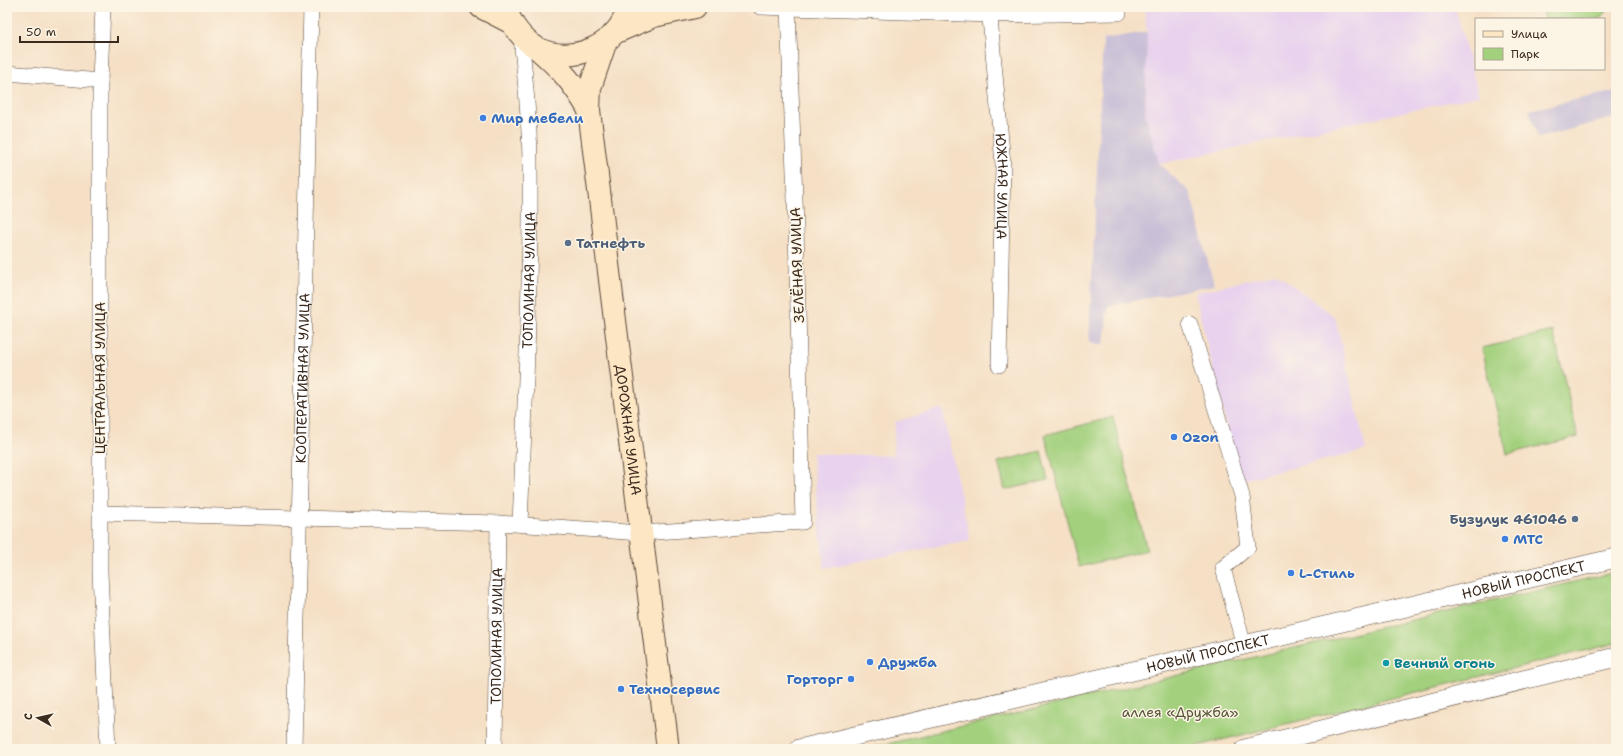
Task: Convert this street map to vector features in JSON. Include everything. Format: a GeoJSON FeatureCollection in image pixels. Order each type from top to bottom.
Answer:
{"type":"FeatureCollection","features":[{"type":"Feature","properties":{"kind":"main road"},"geometry":{"type":"LineString","coordinates":[[480,7],[519,28],[557,54],[578,54],[597,47],[610,37],[654,16],[695,7]]}},
{"type":"Feature","properties":{"kind":"main road"},"geometry":{"type":"LineString","coordinates":[[589,110],[590,88],[610,37],[621,24],[628,7]]}},
{"type":"Feature","properties":{"kind":"main road"},"geometry":{"type":"LineString","coordinates":[[519,28],[575,85],[589,110]]}},
{"type":"Feature","properties":{"kind":"main road","name":"ДОРОЖНАЯ УЛИЦА"},"geometry":{"type":"LineString","coordinates":[[589,110],[668,749]]}},
{"type":"Feature","properties":{"kind":"street","name":"ЦЕНТРАЛЬНАЯ УЛИЦА"},"geometry":{"type":"LineString","coordinates":[[103,7],[100,81],[100,572],[108,749]]}},
{"type":"Feature","properties":{"kind":"street","name":"КООПЕРАТИВНАЯ УЛИЦА"},"geometry":{"type":"LineString","coordinates":[[294,749],[311,7]]}},
{"type":"Feature","properties":{"kind":"street"},"geometry":{"type":"LineString","coordinates":[[760,7],[1119,13]]}},
{"type":"Feature","properties":{"kind":"street","name":"ЗЕЛЁНАЯ УЛИЦА"},"geometry":{"type":"LineString","coordinates":[[641,533],[804,522],[788,8]]}},
{"type":"Feature","properties":{"kind":"street","name":"ЮЖНАЯ УЛИЦА"},"geometry":{"type":"LineString","coordinates":[[989,11],[1003,164],[999,366]]}},
{"type":"Feature","properties":{"kind":"street","name":"ТОПОЛИНАЯ УЛИЦА"},"geometry":{"type":"LineString","coordinates":[[519,28],[528,105],[530,164],[526,386],[520,524]]}},
{"type":"Feature","properties":{"kind":"street"},"geometry":{"type":"LineString","coordinates":[[7,73],[100,81]]}},
{"type":"Feature","properties":{"kind":"street"},"geometry":{"type":"LineString","coordinates":[[1190,324],[1242,496],[1248,547],[1223,568],[1244,646]]}},
{"type":"Feature","properties":{"kind":"street"},"geometry":{"type":"LineString","coordinates":[[100,513],[498,523],[641,533]]}},
{"type":"Feature","properties":{"kind":"street","name":"ТОПОЛИНАЯ УЛИЦА"},"geometry":{"type":"LineString","coordinates":[[495,749],[498,523]]}},
{"type":"Feature","properties":{"kind":"street","name":"НОВЫЙ ПРОСПЕКТ"},"geometry":{"type":"LineString","coordinates":[[799,749],[1616,558]]}},
{"type":"Feature","properties":{"kind":"street"},"geometry":{"type":"LineString","coordinates":[[1245,749],[1616,657]]}},
{"type":"Feature","properties":{"kind":"shaded area"},"geometry":{"type":"Polygon","coordinates":[[[1144,7],[1455,7],[1479,96],[1159,164],[1145,113],[1147,32],[1144,7]]]}},
{"type":"Feature","properties":{"kind":"shaded area"},"geometry":{"type":"Polygon","coordinates":[[[1147,32],[1145,113],[1159,164],[1190,192],[1214,285],[1108,306],[1104,345],[1089,343],[1103,39],[1147,32]]]}},
{"type":"Feature","properties":{"kind":"shaded area"},"geometry":{"type":"Polygon","coordinates":[[[1616,91],[1616,117],[1538,138],[1529,110],[1616,91]]]}},
{"type":"Feature","properties":{"kind":"shaded area"},"geometry":{"type":"Polygon","coordinates":[[[1276,273],[1335,317],[1366,450],[1239,481],[1195,293],[1276,273]]]}},
{"type":"Feature","properties":{"kind":"shaded area"},"geometry":{"type":"Polygon","coordinates":[[[942,408],[970,540],[824,568],[812,453],[893,456],[895,422],[942,408]]]}},
{"type":"Feature","properties":{"kind":"green space"},"geometry":{"type":"Polygon","coordinates":[[[1542,7],[1610,7],[1600,18],[1545,18],[1542,7]]]}},
{"type":"Feature","properties":{"kind":"green space"},"geometry":{"type":"Polygon","coordinates":[[[1553,331],[1578,437],[1507,454],[1482,348],[1553,331]]]}},
{"type":"Feature","properties":{"kind":"green space"},"geometry":{"type":"Polygon","coordinates":[[[1113,417],[1147,550],[1079,567],[1045,435],[1113,417]]]}},
{"type":"Feature","properties":{"kind":"green space"},"geometry":{"type":"Polygon","coordinates":[[[1041,451],[1048,480],[1005,490],[998,462],[1041,451]]]}},
{"type":"Feature","properties":{"kind":"green space","name":"аллея «Дружба»"},"geometry":{"type":"Polygon","coordinates":[[[1616,572],[1616,643],[1185,749],[865,749],[1616,572]]]}},
{"type":"Feature","properties":{"kind":"place","name":"Мир мебели"},"geometry":{"type":"Point","coordinates":[483,118]}},
{"type":"Feature","properties":{"kind":"place","name":"Татнефть"},"geometry":{"type":"Point","coordinates":[568,243]}},
{"type":"Feature","properties":{"kind":"place","name":"Ozon"},"geometry":{"type":"Point","coordinates":[1174,437]}},
{"type":"Feature","properties":{"kind":"place","name":"Бузулук 461046"},"geometry":{"type":"Point","coordinates":[1575,519]}},
{"type":"Feature","properties":{"kind":"place","name":"МТС"},"geometry":{"type":"Point","coordinates":[1505,539]}},
{"type":"Feature","properties":{"kind":"place","name":"L-Стиль"},"geometry":{"type":"Point","coordinates":[1291,573]}},
{"type":"Feature","properties":{"kind":"place","name":"Дружба"},"geometry":{"type":"Point","coordinates":[870,662]}},
{"type":"Feature","properties":{"kind":"place","name":"Вечный огонь"},"geometry":{"type":"Point","coordinates":[1386,663]}},
{"type":"Feature","properties":{"kind":"place","name":"Горторг"},"geometry":{"type":"Point","coordinates":[851,679]}},
{"type":"Feature","properties":{"kind":"place","name":"Техносервис"},"geometry":{"type":"Point","coordinates":[621,689]}}]}
